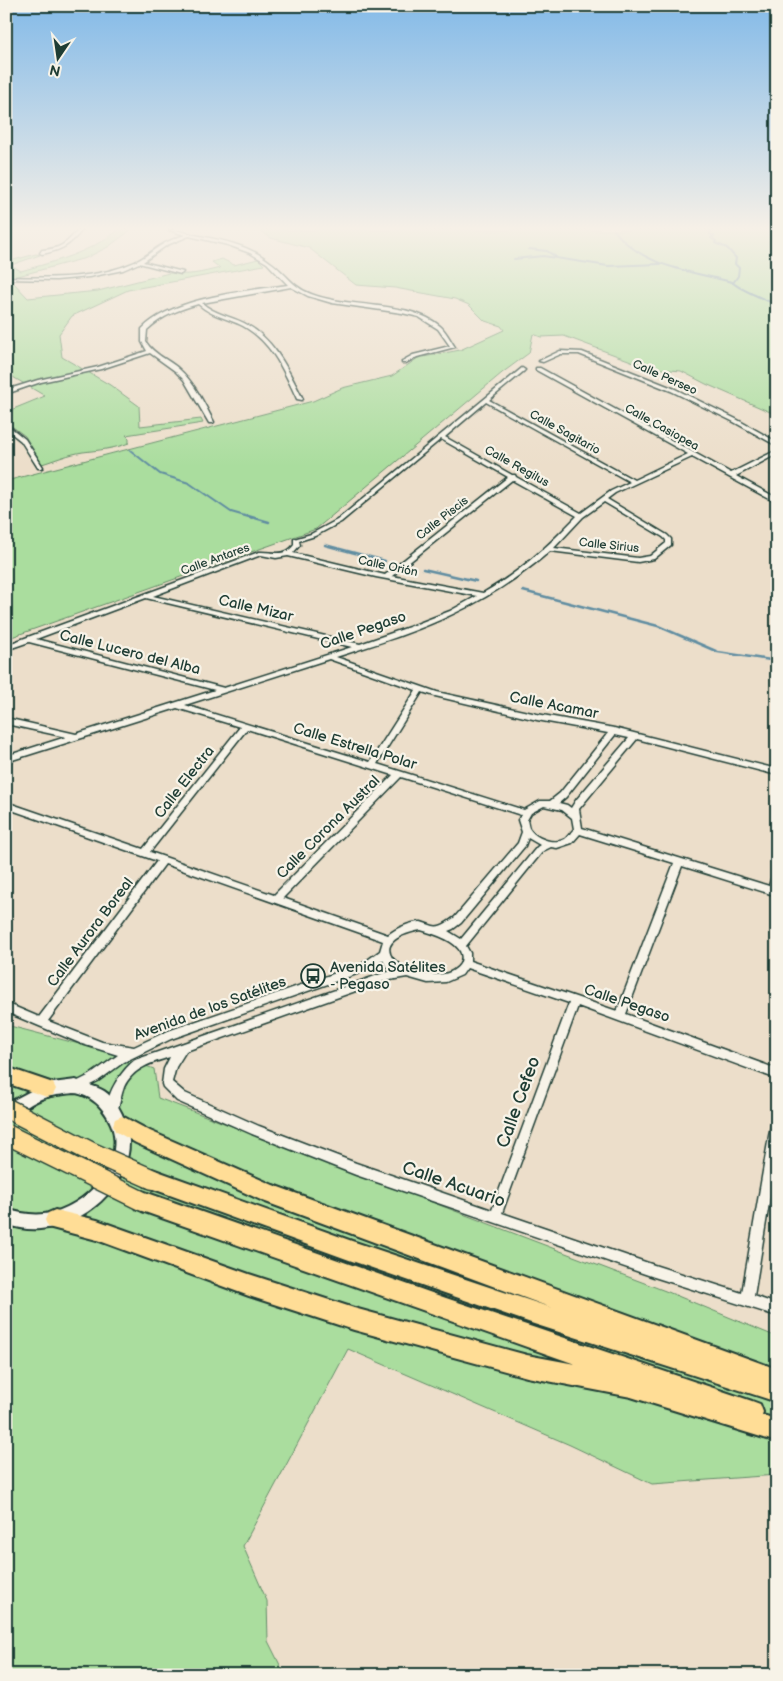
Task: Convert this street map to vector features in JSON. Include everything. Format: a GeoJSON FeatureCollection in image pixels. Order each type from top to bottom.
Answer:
{"type":"FeatureCollection","features":[{"type":"Feature","properties":{"kind":"highway"},"geometry":{"type":"LineString","coordinates":[[6,1075],[47,1089]]}},
{"type":"Feature","properties":{"kind":"highway"},"geometry":{"type":"LineString","coordinates":[[6,1108],[91,1152],[152,1179],[352,1251],[534,1313],[777,1391]]}},
{"type":"Feature","properties":{"kind":"highway"},"geometry":{"type":"LineString","coordinates":[[118,1116],[142,1137],[270,1194],[777,1380]]}},
{"type":"Feature","properties":{"kind":"highway"},"geometry":{"type":"LineString","coordinates":[[6,1134],[142,1201],[530,1340],[777,1421]]}},
{"type":"Feature","properties":{"kind":"highway"},"geometry":{"type":"LineString","coordinates":[[55,1220],[97,1230],[248,1285],[354,1319],[527,1366],[631,1386],[777,1431]]}},
{"type":"Feature","properties":{"kind":"street"},"geometry":{"type":"LineString","coordinates":[[177,308],[157,317],[147,325],[142,333],[144,342],[151,352],[180,372],[211,422]]}},
{"type":"Feature","properties":{"kind":"street"},"geometry":{"type":"LineString","coordinates":[[207,308],[218,316],[247,326],[262,336],[280,360],[300,398]]}},
{"type":"Feature","properties":{"kind":"street"},"geometry":{"type":"LineString","coordinates":[[376,308],[413,314],[438,326],[453,347],[415,356],[404,362]]}},
{"type":"Feature","properties":{"kind":"street"},"geometry":{"type":"LineString","coordinates":[[6,392],[40,381],[99,368],[151,352]]}},
{"type":"Feature","properties":{"kind":"street","name":"Calle Perseo"},"geometry":{"type":"LineString","coordinates":[[541,361],[560,352],[580,353],[673,390],[777,444]]}},
{"type":"Feature","properties":{"kind":"street"},"geometry":{"type":"LineString","coordinates":[[289,554],[297,545],[296,540],[313,535],[339,521],[486,400],[528,369],[540,366],[541,361],[534,358]]}},
{"type":"Feature","properties":{"kind":"street","name":"Calle Casiopea"},"geometry":{"type":"LineString","coordinates":[[528,369],[777,501]]}},
{"type":"Feature","properties":{"kind":"street","name":"Calle Sagitario"},"geometry":{"type":"LineString","coordinates":[[486,400],[634,482]]}},
{"type":"Feature","properties":{"kind":"street"},"geometry":{"type":"LineString","coordinates":[[6,426],[23,440],[40,466]]}},
{"type":"Feature","properties":{"kind":"street","name":"Calle Regilus"},"geometry":{"type":"LineString","coordinates":[[440,437],[582,516]]}},
{"type":"Feature","properties":{"kind":"street"},"geometry":{"type":"LineString","coordinates":[[731,476],[777,452]]}},
{"type":"Feature","properties":{"kind":"street","name":"Calle Pegaso"},"geometry":{"type":"LineString","coordinates":[[6,759],[360,647],[412,629],[452,612],[521,572],[603,499],[691,455]]}},
{"type":"Feature","properties":{"kind":"street","name":"Calle Piscis"},"geometry":{"type":"LineString","coordinates":[[386,578],[513,476]]}},
{"type":"Feature","properties":{"kind":"street","name":"Calle Sirius"},"geometry":{"type":"LineString","coordinates":[[549,549],[638,560],[652,558],[669,544],[669,540],[665,536],[603,499]]}},
{"type":"Feature","properties":{"kind":"street","name":"Calle Antares"},"geometry":{"type":"LineString","coordinates":[[6,648],[261,553],[270,556],[289,554]]}},
{"type":"Feature","properties":{"kind":"street","name":"Calle Orión"},"geometry":{"type":"LineString","coordinates":[[289,554],[386,578],[484,595]]}},
{"type":"Feature","properties":{"kind":"street","name":"Calle Mizar"},"geometry":{"type":"LineString","coordinates":[[145,596],[360,647]]}},
{"type":"Feature","properties":{"kind":"street","name":"Calle Lucero del Alba"},"geometry":{"type":"LineString","coordinates":[[28,640],[225,690]]}},
{"type":"Feature","properties":{"kind":"street","name":"Calle Acamar"},"geometry":{"type":"LineString","coordinates":[[329,657],[420,690],[537,717],[614,731],[777,772]]}},
{"type":"Feature","properties":{"kind":"street"},"geometry":{"type":"LineString","coordinates":[[372,766],[420,690]]}},
{"type":"Feature","properties":{"kind":"street","name":"Calle Estrella Polar"},"geometry":{"type":"LineString","coordinates":[[177,705],[525,813]]}},
{"type":"Feature","properties":{"kind":"street"},"geometry":{"type":"LineString","coordinates":[[6,721],[77,737]]}},
{"type":"Feature","properties":{"kind":"street","name":"Calle Electra"},"geometry":{"type":"LineString","coordinates":[[144,854],[245,726]]}},
{"type":"Feature","properties":{"kind":"street"},"geometry":{"type":"LineString","coordinates":[[553,804],[563,795],[614,731]]}},
{"type":"Feature","properties":{"kind":"street"},"geometry":{"type":"LineString","coordinates":[[576,817],[564,807],[543,803],[532,806],[525,813],[522,822],[526,833],[533,839],[548,844],[570,841],[578,830],[575,809],[578,802],[635,736]]}},
{"type":"Feature","properties":{"kind":"street","name":"Calle Corona Austral"},"geometry":{"type":"LineString","coordinates":[[276,900],[399,774]]}},
{"type":"Feature","properties":{"kind":"street"},"geometry":{"type":"LineString","coordinates":[[8,809],[163,860],[388,939]]}},
{"type":"Feature","properties":{"kind":"street"},"geometry":{"type":"LineString","coordinates":[[578,830],[775,891],[777,872]]}},
{"type":"Feature","properties":{"kind":"street"},"geometry":{"type":"LineString","coordinates":[[438,930],[450,926],[458,920],[522,844],[526,833]]}},
{"type":"Feature","properties":{"kind":"street"},"geometry":{"type":"LineString","coordinates":[[462,945],[540,849],[548,844]]}},
{"type":"Feature","properties":{"kind":"street","name":"Calle Aurora Boreal"},"geometry":{"type":"LineString","coordinates":[[41,1022],[163,860]]}},
{"type":"Feature","properties":{"kind":"street"},"geometry":{"type":"LineString","coordinates":[[620,1016],[679,862]]}},
{"type":"Feature","properties":{"kind":"street"},"geometry":{"type":"LineString","coordinates":[[421,926],[438,930],[453,936],[462,945],[467,954],[467,964],[456,975],[444,979],[430,979],[408,973],[390,964],[385,953],[388,939],[395,934],[409,928],[421,926]]}},
{"type":"Feature","properties":{"kind":"street","name":"Avenida de los Satélites"},"geometry":{"type":"LineString","coordinates":[[76,1087],[94,1078],[135,1051],[168,1036],[365,967],[385,953]]}},
{"type":"Feature","properties":{"kind":"street","name":"Calle Pegaso"},"geometry":{"type":"LineString","coordinates":[[467,964],[620,1016],[777,1074]]}},
{"type":"Feature","properties":{"kind":"street","name":"Avenida de los Satélites"},"geometry":{"type":"LineString","coordinates":[[118,1116],[117,1088],[124,1076],[133,1067],[148,1059],[384,977],[408,973]]}},
{"type":"Feature","properties":{"kind":"street","name":"Calle Cefeo"},"geometry":{"type":"LineString","coordinates":[[495,1216],[575,1001]]}},
{"type":"Feature","properties":{"kind":"street"},"geometry":{"type":"LineString","coordinates":[[6,1007],[93,1044],[113,1050],[135,1051]]}},
{"type":"Feature","properties":{"kind":"street","name":"Calle Acuario"},"geometry":{"type":"LineString","coordinates":[[182,1048],[172,1060],[167,1072],[167,1084],[180,1096],[256,1130],[356,1169],[654,1271],[777,1310]]}},
{"type":"Feature","properties":{"kind":"street"},"geometry":{"type":"LineString","coordinates":[[6,1112],[24,1099],[47,1089],[76,1087],[91,1091],[103,1098],[118,1116],[123,1147],[116,1171],[101,1192],[80,1210],[55,1220],[37,1223],[20,1222],[6,1216]]}},
{"type":"Feature","properties":{"kind":"street"},"geometry":{"type":"LineString","coordinates":[[747,1299],[777,1118]]}},
{"type":"Feature","properties":{"kind":"green space"},"geometry":{"type":"Polygon","coordinates":[[[6,308],[88,308],[72,316],[59,334],[62,357],[110,385],[139,406],[140,426],[201,419],[203,423],[126,435],[129,438],[129,443],[112,448],[73,454],[42,464],[25,436],[6,422],[6,412],[45,396],[6,373],[6,308]]]}},
{"type":"Feature","properties":{"kind":"green space"},"geometry":{"type":"Polygon","coordinates":[[[472,308],[777,308],[777,415],[681,371],[650,368],[564,336],[541,337],[533,334],[529,353],[502,373],[316,529],[6,639],[6,481],[313,401],[342,388],[392,376],[418,358],[460,350],[504,330],[501,326],[485,321],[472,308]]]}},
{"type":"Feature","properties":{"kind":"green space"},"geometry":{"type":"Polygon","coordinates":[[[6,1025],[106,1051],[154,1069],[158,1098],[668,1292],[777,1337],[777,1475],[652,1484],[570,1445],[348,1349],[243,1546],[267,1601],[268,1641],[285,1675],[6,1675],[6,1025]]]}},
{"type":"Feature","properties":{"kind":"waterway"},"geometry":{"type":"LineString","coordinates":[[130,450],[160,474],[189,483],[231,512],[252,518]]}},
{"type":"Feature","properties":{"kind":"waterway"},"geometry":{"type":"LineString","coordinates":[[248,516],[269,522]]}},
{"type":"Feature","properties":{"kind":"waterway"},"geometry":{"type":"LineString","coordinates":[[325,545],[385,561]]}},
{"type":"Feature","properties":{"kind":"waterway"},"geometry":{"type":"LineString","coordinates":[[423,569],[476,581]]}},
{"type":"Feature","properties":{"kind":"waterway"},"geometry":{"type":"LineString","coordinates":[[523,591],[658,626],[718,652],[777,661]]}},
{"type":"Feature","properties":{"kind":"place","name":"Avenida Satélites - Pegaso"},"geometry":{"type":"Point","coordinates":[313,976]}}]}
